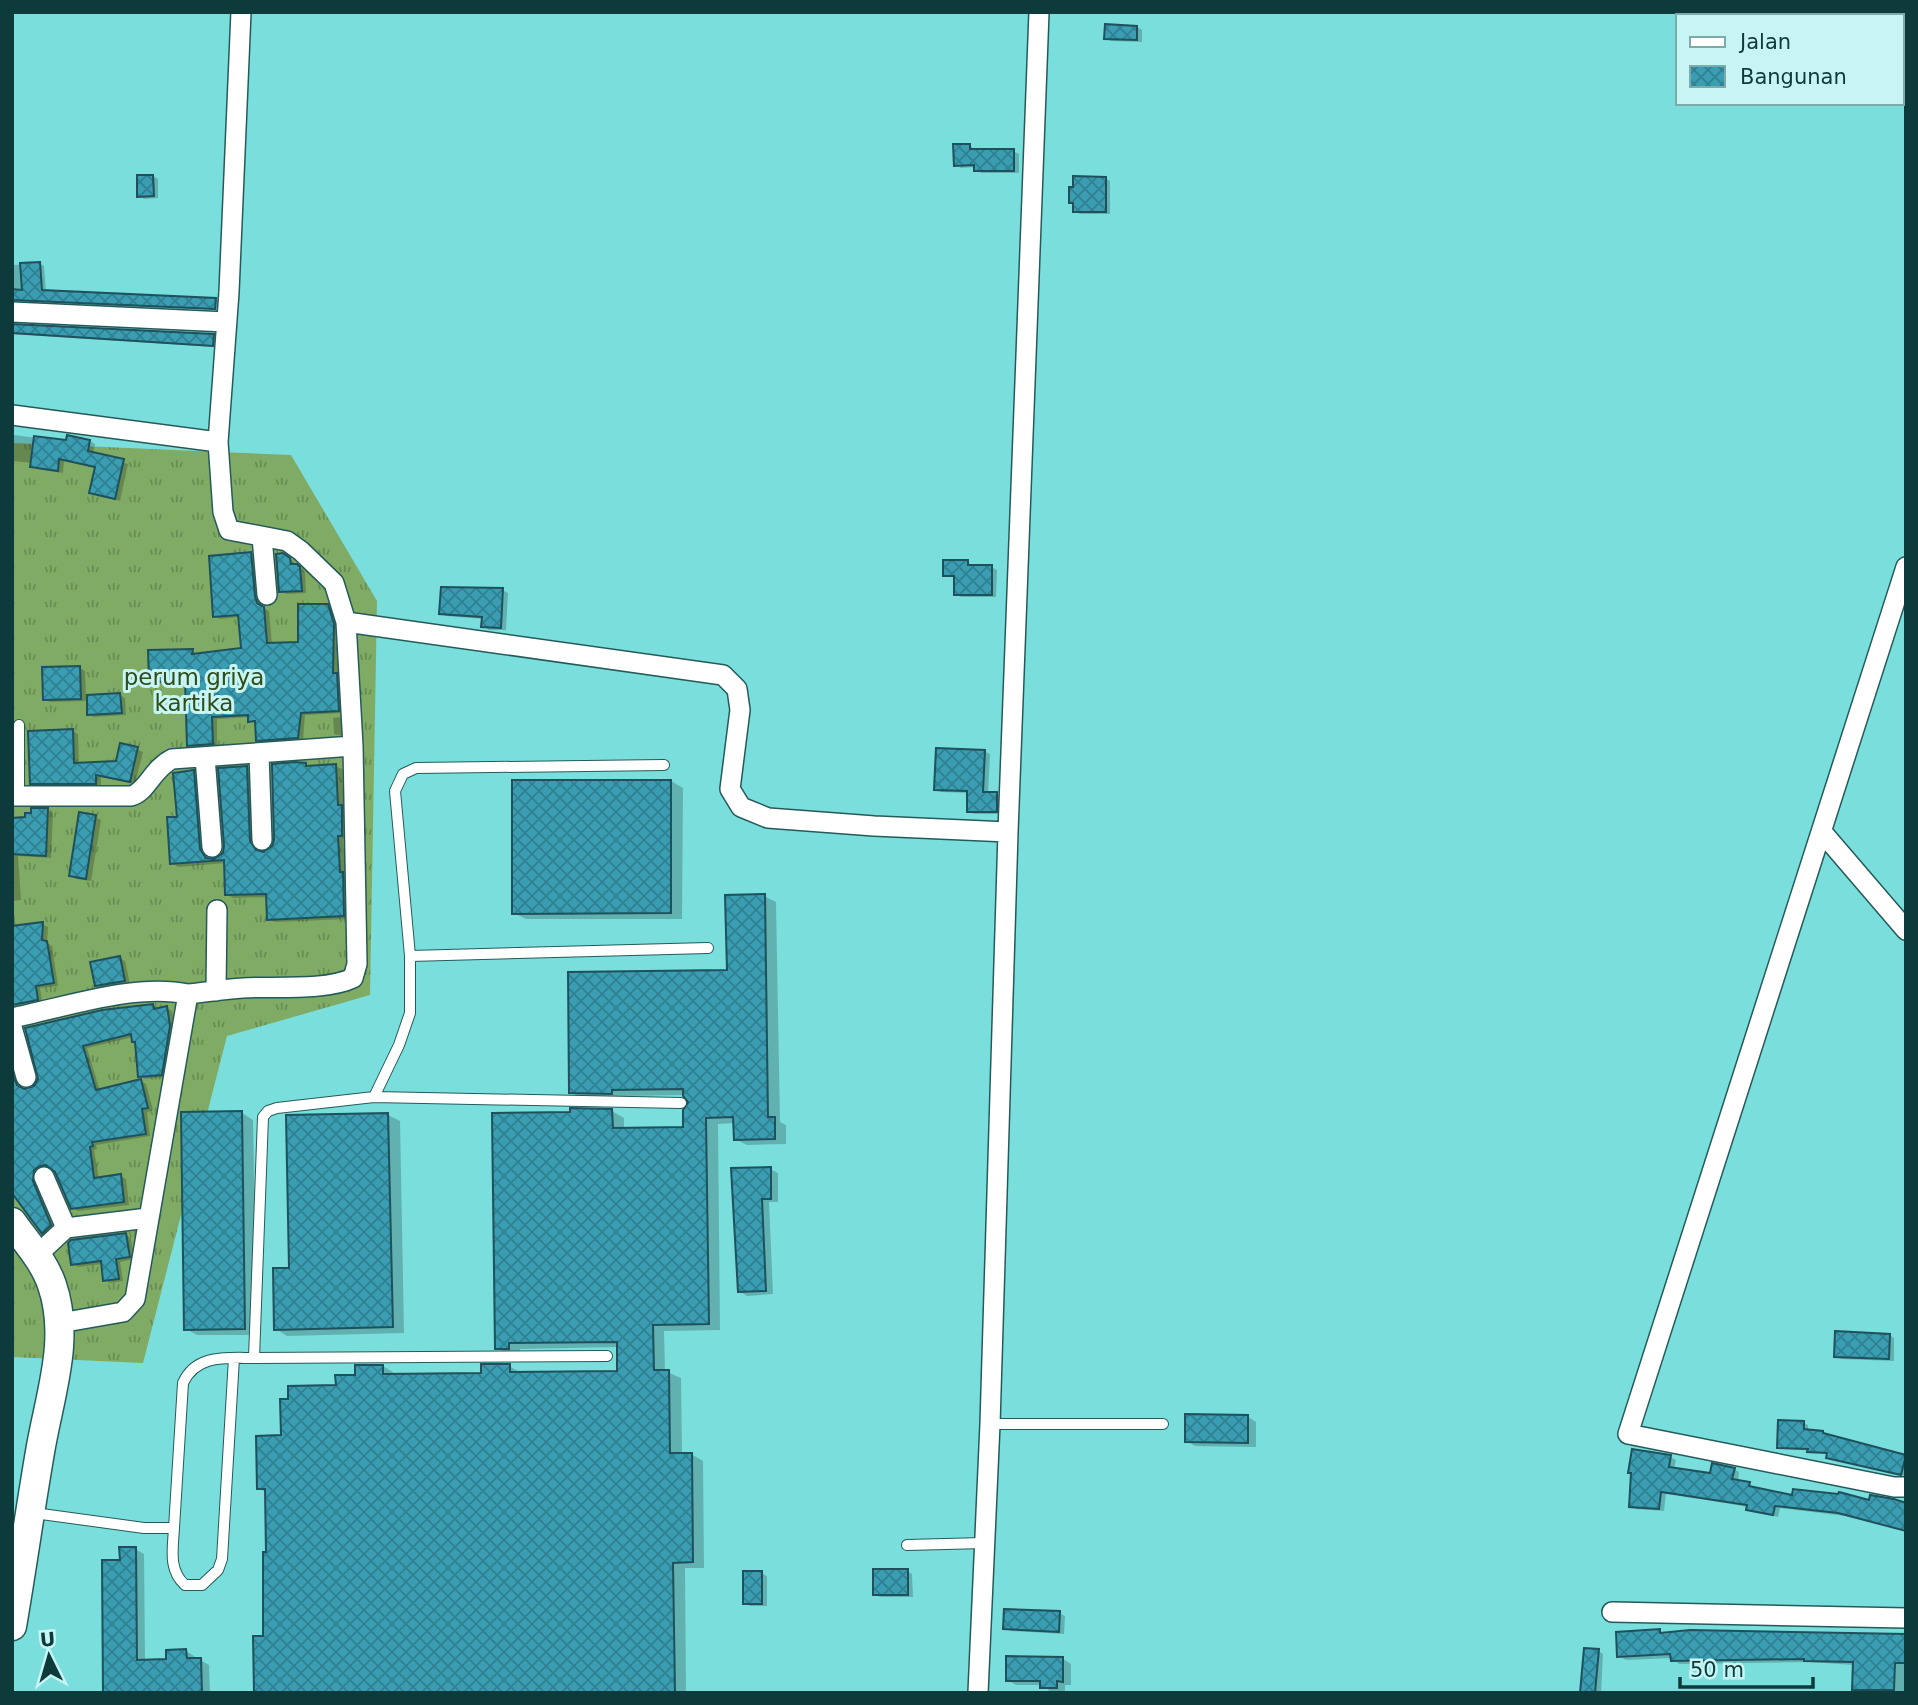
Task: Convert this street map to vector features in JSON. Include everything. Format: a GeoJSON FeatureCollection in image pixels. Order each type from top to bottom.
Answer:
{"type":"FeatureCollection","features":[{"type":"Feature","properties":{"kind":"main road"},"geometry":{"type":"LineString","coordinates":[[12,1222],[26,1252],[52,1283],[60,1322],[59,1356],[40,1451],[12,1626]]}},
{"type":"Feature","properties":{"kind":"street"},"geometry":{"type":"LineString","coordinates":[[12,1018],[135,991],[162,990],[188,994],[346,982],[353,978],[357,964],[353,746],[346,622],[334,583],[301,551],[287,541],[235,533],[226,526],[223,512],[218,442],[241,12]]}},
{"type":"Feature","properties":{"kind":"street"},"geometry":{"type":"LineString","coordinates":[[978,1693],[990,1424],[1008,832],[1039,12]]}},
{"type":"Feature","properties":{"kind":"street"},"geometry":{"type":"LineString","coordinates":[[12,312],[226,322]]}},
{"type":"Feature","properties":{"kind":"street"},"geometry":{"type":"LineString","coordinates":[[12,415],[218,442]]}},
{"type":"Feature","properties":{"kind":"street"},"geometry":{"type":"LineString","coordinates":[[262,537],[267,596]]}},
{"type":"Feature","properties":{"kind":"street"},"geometry":{"type":"LineString","coordinates":[[1906,567],[1628,1434],[1903,1489],[1906,1487]]}},
{"type":"Feature","properties":{"kind":"street"},"geometry":{"type":"LineString","coordinates":[[346,622],[723,675],[737,689],[740,710],[730,789],[741,807],[768,818],[1008,832]]}},
{"type":"Feature","properties":{"kind":"street"},"geometry":{"type":"LineString","coordinates":[[15,796],[131,796],[143,790],[161,764],[172,759],[353,746]]}},
{"type":"Feature","properties":{"kind":"street"},"geometry":{"type":"LineString","coordinates":[[259,754],[262,840]]}},
{"type":"Feature","properties":{"kind":"street"},"geometry":{"type":"LineString","coordinates":[[205,757],[212,847]]}},
{"type":"Feature","properties":{"kind":"street"},"geometry":{"type":"LineString","coordinates":[[1822,832],[1906,930]]}},
{"type":"Feature","properties":{"kind":"street"},"geometry":{"type":"LineString","coordinates":[[216,991],[217,910]]}},
{"type":"Feature","properties":{"kind":"street"},"geometry":{"type":"LineString","coordinates":[[60,1322],[123,1312],[135,1298],[188,994]]}},
{"type":"Feature","properties":{"kind":"street"},"geometry":{"type":"LineString","coordinates":[[12,1027],[26,1077]]}},
{"type":"Feature","properties":{"kind":"street"},"geometry":{"type":"LineString","coordinates":[[44,1177],[66,1228]]}},
{"type":"Feature","properties":{"kind":"street"},"geometry":{"type":"LineString","coordinates":[[26,1252],[66,1228],[148,1218]]}},
{"type":"Feature","properties":{"kind":"street"},"geometry":{"type":"LineString","coordinates":[[1612,1612],[1906,1618]]}},
{"type":"Feature","properties":{"kind":"lane"},"geometry":{"type":"LineString","coordinates":[[15,796],[19,725]]}},
{"type":"Feature","properties":{"kind":"lane"},"geometry":{"type":"LineString","coordinates":[[374,1097],[399,1045],[410,1013],[410,957],[395,791],[403,774],[416,768],[664,765]]}},
{"type":"Feature","properties":{"kind":"lane"},"geometry":{"type":"LineString","coordinates":[[410,957],[708,947]]}},
{"type":"Feature","properties":{"kind":"lane"},"geometry":{"type":"LineString","coordinates":[[254,1358],[263,1117],[268,1111],[374,1097],[681,1103]]}},
{"type":"Feature","properties":{"kind":"lane"},"geometry":{"type":"LineString","coordinates":[[234,1358],[222,1559],[218,1570],[202,1585],[185,1585],[177,1578],[173,1566],[183,1383],[188,1371],[199,1364],[215,1359],[234,1358],[607,1356]]}},
{"type":"Feature","properties":{"kind":"lane"},"geometry":{"type":"LineString","coordinates":[[990,1424],[1163,1424]]}},
{"type":"Feature","properties":{"kind":"lane"},"geometry":{"type":"LineString","coordinates":[[31,1512],[144,1528],[174,1528]]}},
{"type":"Feature","properties":{"kind":"lane"},"geometry":{"type":"LineString","coordinates":[[907,1545],[984,1542]]}},
{"type":"Feature","properties":{"kind":"green space","name":"perum griya kartika"},"geometry":{"type":"Polygon","coordinates":[[[12,443],[291,455],[377,601],[370,995],[227,1036],[143,1363],[12,1357],[12,443]]]}},
{"type":"Feature","properties":{"kind":"building"},"geometry":{"type":"Polygon","coordinates":[[[1105,24],[1137,26],[1137,40],[1104,39],[1105,24]]]}},
{"type":"Feature","properties":{"kind":"building"},"geometry":{"type":"Polygon","coordinates":[[[953,144],[970,144],[970,149],[1014,149],[1014,171],[974,171],[974,165],[954,166],[953,144]]]}},
{"type":"Feature","properties":{"kind":"building"},"geometry":{"type":"Polygon","coordinates":[[[137,175],[153,175],[154,196],[137,197],[137,175]]]}},
{"type":"Feature","properties":{"kind":"building"},"geometry":{"type":"Polygon","coordinates":[[[1073,176],[1106,177],[1106,212],[1073,212],[1073,203],[1069,203],[1069,187],[1073,187],[1073,176]]]}},
{"type":"Feature","properties":{"kind":"building"},"geometry":{"type":"Polygon","coordinates":[[[40,262],[42,290],[216,298],[215,309],[12,300],[12,289],[22,290],[20,263],[40,262]]]}},
{"type":"Feature","properties":{"kind":"building"},"geometry":{"type":"Polygon","coordinates":[[[12,324],[214,334],[213,346],[12,333],[12,324]]]}},
{"type":"Feature","properties":{"kind":"building"},"geometry":{"type":"Polygon","coordinates":[[[67,435],[90,440],[88,451],[124,459],[115,499],[89,493],[95,467],[59,459],[58,471],[30,467],[34,436],[66,440],[67,435]]]}},
{"type":"Feature","properties":{"kind":"building"},"geometry":{"type":"Polygon","coordinates":[[[251,552],[255,596],[257,603],[264,607],[267,643],[298,642],[298,604],[328,604],[334,624],[333,673],[337,673],[339,711],[301,713],[298,738],[256,741],[255,721],[248,722],[248,715],[212,717],[213,744],[187,746],[185,681],[149,682],[148,650],[193,649],[192,654],[241,648],[238,615],[213,617],[209,556],[251,552]]]}},
{"type":"Feature","properties":{"kind":"building"},"geometry":{"type":"Polygon","coordinates":[[[283,553],[290,558],[291,564],[300,567],[302,591],[279,592],[276,554],[283,553]]]}},
{"type":"Feature","properties":{"kind":"building"},"geometry":{"type":"Polygon","coordinates":[[[943,560],[968,560],[968,565],[992,565],[992,595],[954,595],[954,576],[943,576],[943,560]]]}},
{"type":"Feature","properties":{"kind":"building"},"geometry":{"type":"Polygon","coordinates":[[[441,587],[503,588],[501,628],[481,627],[482,617],[439,614],[441,587]]]}},
{"type":"Feature","properties":{"kind":"building"},"geometry":{"type":"Polygon","coordinates":[[[80,666],[81,699],[43,700],[42,667],[80,666]]]}},
{"type":"Feature","properties":{"kind":"building"},"geometry":{"type":"Polygon","coordinates":[[[120,693],[122,713],[87,715],[87,695],[120,693]]]}},
{"type":"Feature","properties":{"kind":"building"},"geometry":{"type":"Polygon","coordinates":[[[73,729],[74,763],[116,761],[120,743],[138,747],[130,782],[96,775],[96,784],[30,784],[28,731],[73,729]]]}},
{"type":"Feature","properties":{"kind":"building"},"geometry":{"type":"Polygon","coordinates":[[[936,748],[985,750],[983,792],[997,792],[997,812],[967,812],[967,791],[934,790],[936,748]]]}},
{"type":"Feature","properties":{"kind":"building"},"geometry":{"type":"Polygon","coordinates":[[[306,763],[306,766],[336,764],[338,805],[342,805],[342,836],[338,836],[340,872],[343,872],[344,916],[267,920],[266,894],[225,895],[224,860],[170,864],[167,817],[177,817],[173,773],[194,770],[200,849],[206,858],[214,859],[223,853],[224,846],[218,768],[247,766],[250,841],[256,850],[263,852],[272,846],[274,840],[272,764],[306,763]]]}},
{"type":"Feature","properties":{"kind":"building"},"geometry":{"type":"Polygon","coordinates":[[[512,780],[671,780],[671,913],[512,914],[512,780]]]}},
{"type":"Feature","properties":{"kind":"building"},"geometry":{"type":"Polygon","coordinates":[[[31,808],[48,808],[46,856],[12,854],[12,818],[25,817],[25,813],[31,813],[31,808]]]}},
{"type":"Feature","properties":{"kind":"building"},"geometry":{"type":"Polygon","coordinates":[[[79,812],[96,815],[86,879],[69,876],[79,812]]]}},
{"type":"Feature","properties":{"kind":"building"},"geometry":{"type":"Polygon","coordinates":[[[765,894],[768,1117],[775,1117],[775,1139],[734,1140],[733,1117],[706,1118],[709,1324],[653,1325],[654,1370],[669,1370],[670,1453],[692,1453],[693,1562],[673,1563],[675,1693],[254,1693],[253,1636],[263,1636],[263,1552],[266,1552],[265,1489],[257,1489],[256,1436],[281,1435],[280,1399],[288,1399],[288,1386],[336,1385],[335,1375],[355,1375],[355,1365],[383,1365],[383,1374],[481,1373],[481,1364],[510,1364],[510,1372],[617,1371],[617,1342],[509,1343],[509,1349],[495,1349],[492,1113],[570,1112],[570,1108],[612,1109],[613,1128],[683,1127],[683,1110],[688,1102],[683,1096],[683,1089],[612,1090],[612,1094],[569,1093],[568,972],[727,970],[725,895],[765,894]]]}},
{"type":"Feature","properties":{"kind":"building"},"geometry":{"type":"Polygon","coordinates":[[[43,922],[42,940],[47,941],[54,983],[36,986],[38,1000],[12,1005],[12,926],[43,922]]]}},
{"type":"Feature","properties":{"kind":"building"},"geometry":{"type":"Polygon","coordinates":[[[120,956],[125,981],[95,986],[90,962],[120,956]]]}},
{"type":"Feature","properties":{"kind":"building"},"geometry":{"type":"Polygon","coordinates":[[[153,1004],[154,1009],[167,1006],[170,1026],[162,1075],[138,1077],[135,1042],[132,1042],[131,1034],[83,1046],[96,1090],[141,1079],[148,1108],[142,1109],[146,1134],[92,1142],[93,1146],[90,1147],[94,1178],[121,1174],[124,1202],[71,1209],[55,1172],[46,1165],[40,1166],[34,1170],[33,1181],[51,1225],[42,1234],[12,1193],[12,1073],[17,1085],[24,1089],[34,1086],[38,1079],[25,1028],[102,1010],[153,1004]]]}},
{"type":"Feature","properties":{"kind":"building"},"geometry":{"type":"Polygon","coordinates":[[[242,1111],[245,1329],[184,1330],[181,1112],[242,1111]]]}},
{"type":"Feature","properties":{"kind":"building"},"geometry":{"type":"Polygon","coordinates":[[[388,1113],[393,1327],[274,1330],[273,1268],[289,1268],[286,1115],[388,1113]]]}},
{"type":"Feature","properties":{"kind":"building"},"geometry":{"type":"Polygon","coordinates":[[[771,1167],[771,1199],[762,1199],[766,1291],[738,1292],[731,1168],[771,1167]]]}},
{"type":"Feature","properties":{"kind":"building"},"geometry":{"type":"Polygon","coordinates":[[[126,1233],[130,1257],[116,1259],[119,1279],[103,1281],[101,1261],[71,1265],[68,1243],[71,1240],[126,1233]]]}},
{"type":"Feature","properties":{"kind":"building"},"geometry":{"type":"Polygon","coordinates":[[[1835,1331],[1890,1334],[1889,1359],[1834,1357],[1835,1331]]]}},
{"type":"Feature","properties":{"kind":"building"},"geometry":{"type":"Polygon","coordinates":[[[1185,1414],[1248,1415],[1248,1443],[1185,1442],[1185,1414]]]}},
{"type":"Feature","properties":{"kind":"building"},"geometry":{"type":"Polygon","coordinates":[[[1778,1420],[1804,1421],[1804,1429],[1823,1431],[1906,1455],[1901,1475],[1826,1458],[1827,1453],[1777,1448],[1778,1420]]]}},
{"type":"Feature","properties":{"kind":"building"},"geometry":{"type":"Polygon","coordinates":[[[1632,1449],[1671,1455],[1669,1467],[1710,1473],[1712,1463],[1735,1468],[1732,1479],[1750,1482],[1749,1486],[1792,1495],[1793,1489],[1839,1492],[1869,1500],[1870,1495],[1894,1499],[1906,1503],[1906,1531],[1838,1513],[1775,1506],[1773,1515],[1746,1510],[1747,1505],[1661,1492],[1659,1509],[1629,1507],[1631,1473],[1628,1473],[1632,1449]]]}},
{"type":"Feature","properties":{"kind":"building"},"geometry":{"type":"Polygon","coordinates":[[[119,1547],[136,1547],[137,1660],[166,1659],[166,1650],[186,1649],[187,1658],[201,1658],[202,1693],[103,1693],[102,1560],[120,1560],[119,1547]]]}},
{"type":"Feature","properties":{"kind":"building"},"geometry":{"type":"Polygon","coordinates":[[[873,1569],[908,1569],[908,1595],[873,1595],[873,1569]]]}},
{"type":"Feature","properties":{"kind":"building"},"geometry":{"type":"Polygon","coordinates":[[[743,1571],[762,1571],[762,1604],[743,1604],[743,1571]]]}},
{"type":"Feature","properties":{"kind":"building"},"geometry":{"type":"Polygon","coordinates":[[[1004,1609],[1060,1611],[1059,1632],[1003,1629],[1004,1609]]]}},
{"type":"Feature","properties":{"kind":"building"},"geometry":{"type":"Polygon","coordinates":[[[1660,1629],[1660,1633],[1690,1630],[1906,1634],[1906,1663],[1895,1663],[1894,1690],[1852,1690],[1853,1662],[1804,1659],[1671,1661],[1670,1654],[1617,1657],[1616,1632],[1660,1629]]]}},
{"type":"Feature","properties":{"kind":"building"},"geometry":{"type":"Polygon","coordinates":[[[1584,1648],[1599,1649],[1595,1693],[1580,1693],[1584,1648]]]}},
{"type":"Feature","properties":{"kind":"building"},"geometry":{"type":"Polygon","coordinates":[[[1006,1656],[1063,1657],[1063,1682],[1057,1681],[1057,1688],[1040,1688],[1040,1681],[1006,1681],[1006,1656]]]}}]}
